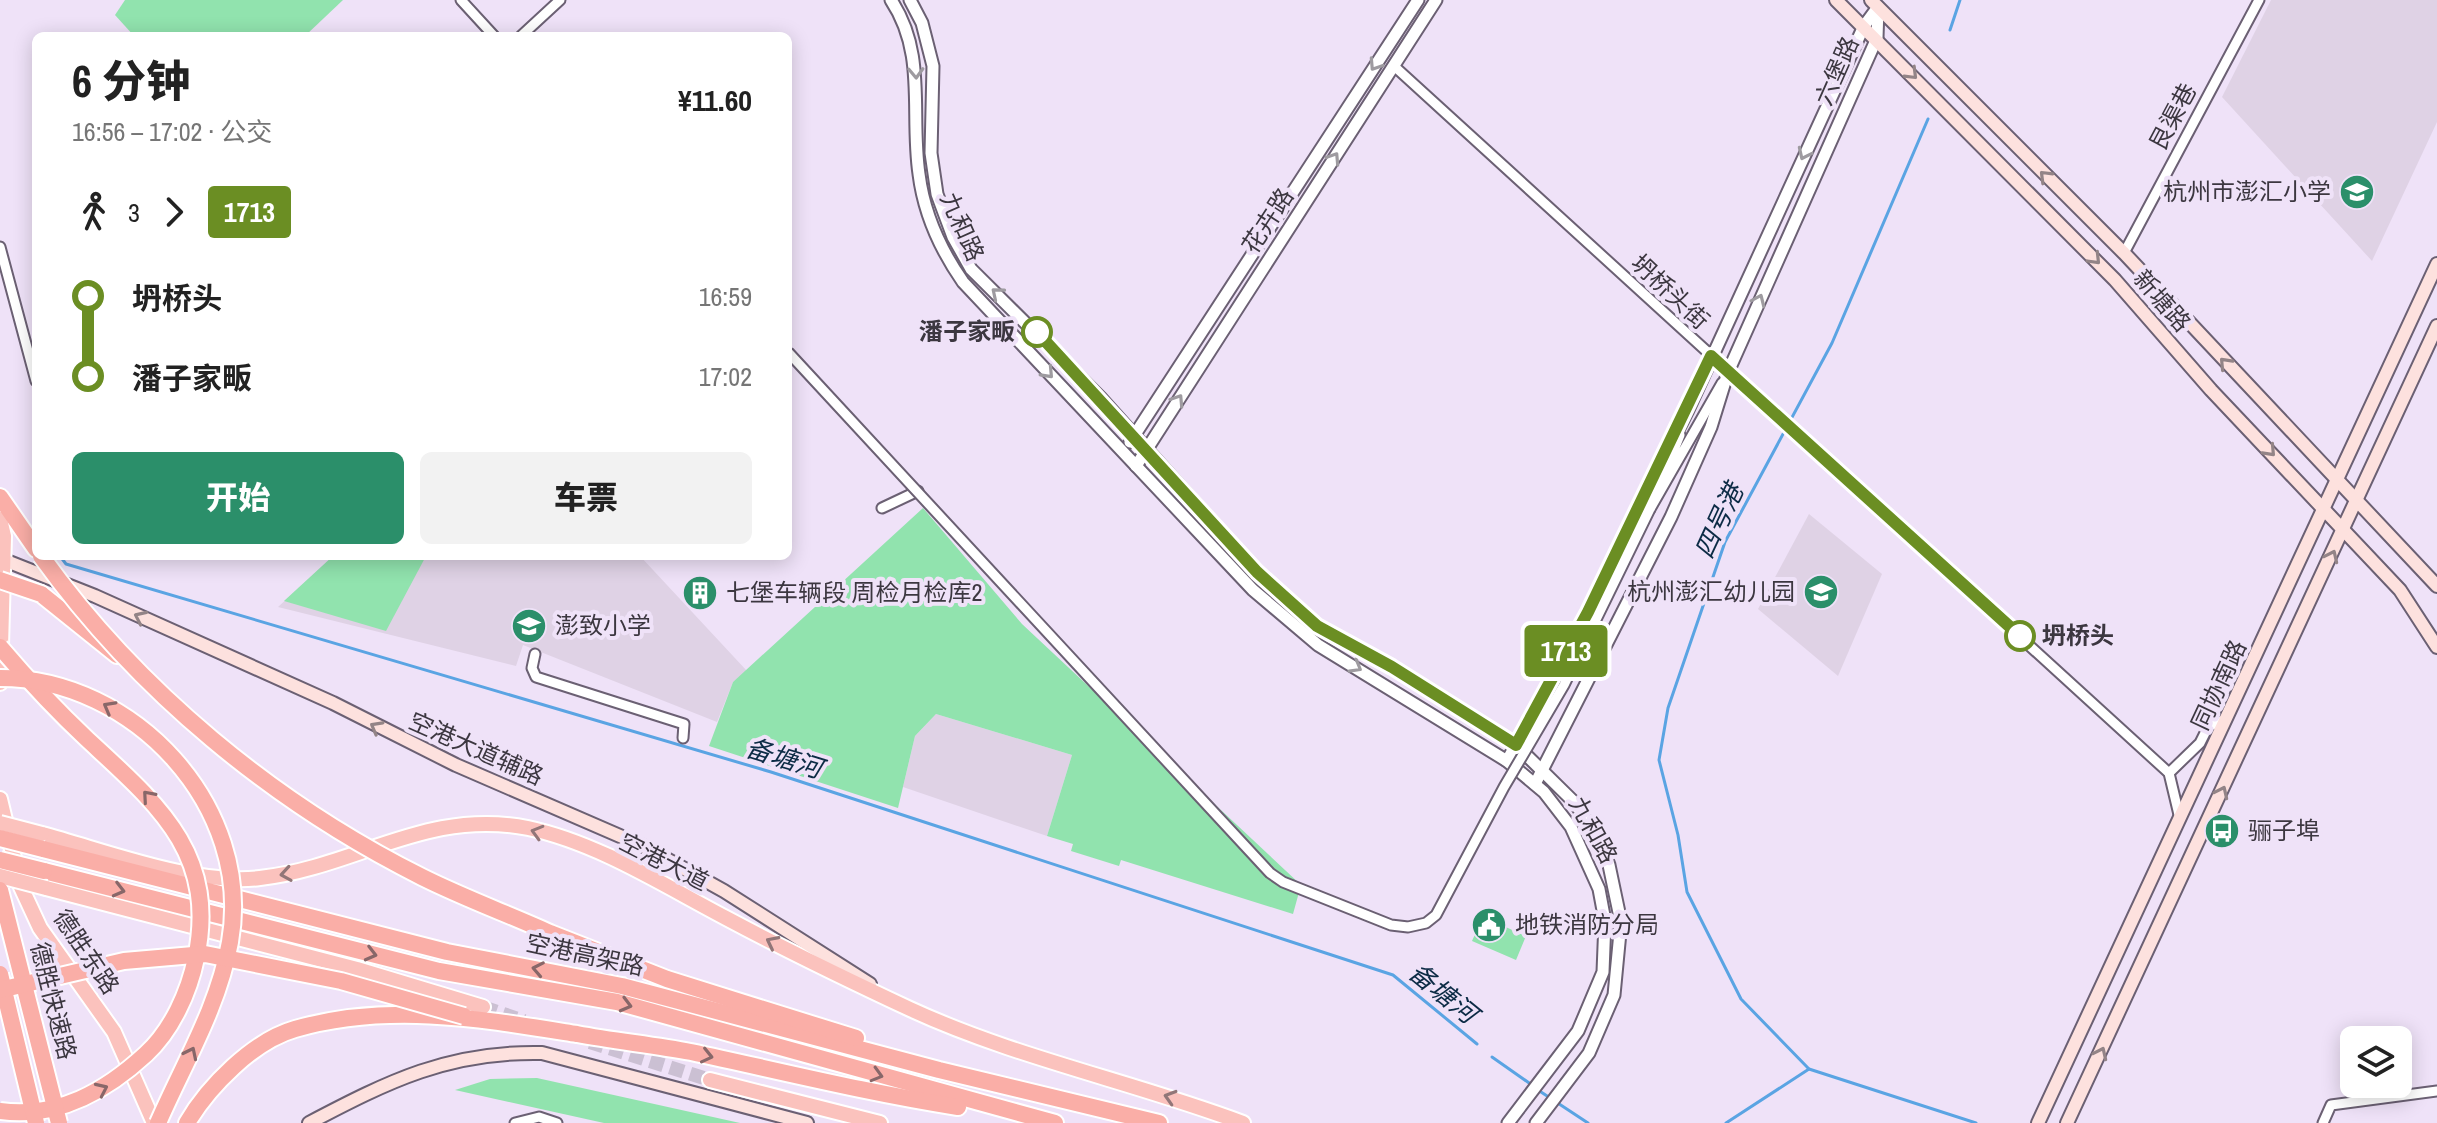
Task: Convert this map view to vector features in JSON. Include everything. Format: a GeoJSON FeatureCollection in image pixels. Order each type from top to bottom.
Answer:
{"type":"FeatureCollection","features":[{"type":"Feature","properties":{"kind":"highway"},"geometry":{"type":"LineString","coordinates":[[0,497],[32,543]]}},
{"type":"Feature","properties":{"kind":"highway"},"geometry":{"type":"LineString","coordinates":[[44,560],[74,602],[134,669]]}},
{"type":"Feature","properties":{"kind":"highway"},"geometry":{"type":"LineString","coordinates":[[0,580],[41,594],[134,669],[224,748],[305,808],[422,877],[550,933],[667,979],[815,1022],[939,1070]]}},
{"type":"Feature","properties":{"kind":"highway"},"geometry":{"type":"LineString","coordinates":[[0,647],[39,694],[147,793],[180,837],[200,890],[201,934],[193,971],[179,1008],[156,1045],[114,1084],[68,1105],[18,1114],[0,1112]]}},
{"type":"Feature","properties":{"kind":"highway"},"geometry":{"type":"LineString","coordinates":[[0,680],[74,690],[137,724],[165,749],[190,779],[219,833],[230,871],[233,901],[224,968],[209,1016],[156,1123]]}},
{"type":"Feature","properties":{"kind":"highway","name":"空港高架路"},"geometry":{"type":"LineString","coordinates":[[0,838],[43,841],[447,952],[622,986],[939,1070],[1159,1123]]}},
{"type":"Feature","properties":{"kind":"highway","name":"空港高架路"},"geometry":{"type":"LineString","coordinates":[[0,860],[45,879],[439,971],[617,1002],[1055,1123]]}},
{"type":"Feature","properties":{"kind":"highway","name":"德胜快速路"},"geometry":{"type":"LineString","coordinates":[[0,890],[59,1123]]}},
{"type":"Feature","properties":{"kind":"highway"},"geometry":{"type":"LineString","coordinates":[[0,990],[124,961],[205,954],[341,981],[464,1016],[688,1052],[880,1095],[1030,1118]]}},
{"type":"Feature","properties":{"kind":"highway","name":"德胜快速路"},"geometry":{"type":"LineString","coordinates":[[0,974],[36,1123]]}},
{"type":"Feature","properties":{"kind":"highway"},"geometry":{"type":"LineString","coordinates":[[187,1123],[223,1079],[256,1050],[292,1029],[387,1014],[464,1016]]}},
{"type":"Feature","properties":{"kind":"highway"},"geometry":{"type":"LineString","coordinates":[[0,1112],[6,1123]]}},
{"type":"Feature","properties":{"kind":"main road","name":"新塘路"},"geometry":{"type":"LineString","coordinates":[[1836,0],[2115,280],[2211,390],[2400,590],[2437,647]]}},
{"type":"Feature","properties":{"kind":"main road","name":"新塘路"},"geometry":{"type":"LineString","coordinates":[[1874,4],[2124,253],[2357,497],[2437,586]]}},
{"type":"Feature","properties":{"kind":"main road","name":"同协南路"},"geometry":{"type":"LineString","coordinates":[[2038,1123],[2437,264]]}},
{"type":"Feature","properties":{"kind":"main road","name":"同协南路"},"geometry":{"type":"LineString","coordinates":[[2067,1123],[2437,326]]}},
{"type":"Feature","properties":{"kind":"main road"},"geometry":{"type":"LineString","coordinates":[[0,680],[2,526]]}},
{"type":"Feature","properties":{"kind":"main road","name":"空港大道辅路"},"geometry":{"type":"LineString","coordinates":[[2,559],[95,596],[333,703],[456,765],[643,846],[724,891],[914,1011]]}},
{"type":"Feature","properties":{"kind":"main road","name":"德胜东路"},"geometry":{"type":"LineString","coordinates":[[0,799],[21,887],[40,928],[114,1032],[156,1123]]}},
{"type":"Feature","properties":{"kind":"main road","name":"空港大道"},"geometry":{"type":"LineString","coordinates":[[0,823],[43,841],[206,878],[257,879],[305,871],[442,825],[484,822],[530,829],[596,852],[914,1011],[962,1031],[1243,1123]]}},
{"type":"Feature","properties":{"kind":"main road"},"geometry":{"type":"LineString","coordinates":[[0,876],[45,879],[483,1007]]}},
{"type":"Feature","properties":{"kind":"main road"},"geometry":{"type":"LineString","coordinates":[[312,1123],[403,1075],[450,1060],[497,1052],[542,1053],[807,1123]]}},
{"type":"Feature","properties":{"kind":"main road"},"geometry":{"type":"LineString","coordinates":[[710,1080],[880,1123]]}},
{"type":"Feature","properties":{"kind":"street"},"geometry":{"type":"LineString","coordinates":[[461,0],[490,32]]}},
{"type":"Feature","properties":{"kind":"street"},"geometry":{"type":"LineString","coordinates":[[525,32],[560,0]]}},
{"type":"Feature","properties":{"kind":"street","name":"九和路"},"geometry":{"type":"LineString","coordinates":[[891,0],[913,48],[919,176],[925,206],[946,258],[963,282],[1253,590],[1318,645],[1507,761],[1558,808],[1590,864],[1605,921],[1606,950],[1595,993],[1578,1031],[1508,1123]]}},
{"type":"Feature","properties":{"kind":"street","name":"九和路"},"geometry":{"type":"LineString","coordinates":[[910,0],[922,23],[933,66],[931,153],[937,194],[953,237],[971,269],[1022,316],[1257,572],[1317,626],[1392,667],[1516,745],[1575,803],[1601,844],[1609,865],[1621,922],[1618,971],[1609,1012],[1589,1053],[1536,1123]]}},
{"type":"Feature","properties":{"kind":"street","name":"花卉路"},"geometry":{"type":"LineString","coordinates":[[1123,452],[1418,0]]}},
{"type":"Feature","properties":{"kind":"street","name":"花卉路"},"geometry":{"type":"LineString","coordinates":[[1136,466],[1436,0]]}},
{"type":"Feature","properties":{"kind":"street","name":"艮渠巷"},"geometry":{"type":"LineString","coordinates":[[2124,253],[2259,0]]}},
{"type":"Feature","properties":{"kind":"street","name":"六堡路"},"geometry":{"type":"LineString","coordinates":[[1507,761],[1588,612],[1687,412],[1874,4]]}},
{"type":"Feature","properties":{"kind":"street","name":"六堡路"},"geometry":{"type":"LineString","coordinates":[[1535,784],[1671,517],[1711,427],[1728,372],[1877,38],[1874,4]]}},
{"type":"Feature","properties":{"kind":"street","name":"坍桥头街"},"geometry":{"type":"LineString","coordinates":[[1394,66],[2169,773]]}},
{"type":"Feature","properties":{"kind":"street"},"geometry":{"type":"LineString","coordinates":[[0,247],[32,366]]}},
{"type":"Feature","properties":{"kind":"street"},"geometry":{"type":"LineString","coordinates":[[792,356],[1270,873],[1370,919],[1408,927],[1426,923],[1444,905],[1504,787],[1564,685],[1650,509],[1673,456],[1687,412]]}},
{"type":"Feature","properties":{"kind":"street"},"geometry":{"type":"LineString","coordinates":[[1650,509],[1728,372]]}},
{"type":"Feature","properties":{"kind":"street"},"geometry":{"type":"LineString","coordinates":[[882,508],[918,491]]}},
{"type":"Feature","properties":{"kind":"street"},"geometry":{"type":"LineString","coordinates":[[535,654],[532,668],[536,677],[684,724],[683,738]]}},
{"type":"Feature","properties":{"kind":"street"},"geometry":{"type":"LineString","coordinates":[[2181,820],[2169,773],[2200,743],[2208,727],[2228,718]]}},
{"type":"Feature","properties":{"kind":"street"},"geometry":{"type":"LineString","coordinates":[[2323,1123],[2331,1105],[2437,1091]]}},
{"type":"Feature","properties":{"kind":"street"},"geometry":{"type":"LineString","coordinates":[[515,1123],[539,1117],[557,1123]]}},
{"type":"Feature","properties":{"kind":"shaded area","name":"杭州市澎汇小学"},"geometry":{"type":"Polygon","coordinates":[[[2271,0],[2437,0],[2437,122],[2372,261],[2222,97],[2271,0]]]}},
{"type":"Feature","properties":{"kind":"shaded area","name":"杭州澎汇幼儿园"},"geometry":{"type":"Polygon","coordinates":[[[1809,514],[1882,574],[1838,676],[1758,609],[1809,514]]]}},
{"type":"Feature","properties":{"kind":"shaded area","name":"澎致小学"},"geometry":{"type":"Polygon","coordinates":[[[329,560],[644,560],[747,671],[733,682],[717,722],[523,645],[516,666],[278,607],[329,560]]]}},
{"type":"Feature","properties":{"kind":"shaded area"},"geometry":{"type":"Polygon","coordinates":[[[936,714],[1072,755],[1047,836],[903,787],[915,736],[936,714]]]}},
{"type":"Feature","properties":{"kind":"green space"},"geometry":{"type":"Polygon","coordinates":[[[125,0],[343,0],[309,32],[130,32],[115,15],[125,0]]]}},
{"type":"Feature","properties":{"kind":"green space"},"geometry":{"type":"Polygon","coordinates":[[[923,508],[1022,624],[1301,885],[1293,914],[1121,860],[1119,866],[1071,851],[1073,844],[1047,836],[1072,755],[936,714],[915,736],[898,808],[709,746],[733,682],[923,508]]]}},
{"type":"Feature","properties":{"kind":"green space"},"geometry":{"type":"Polygon","coordinates":[[[329,560],[424,560],[386,631],[284,601],[329,560]]]}},
{"type":"Feature","properties":{"kind":"green space"},"geometry":{"type":"Polygon","coordinates":[[[1483,917],[1526,936],[1516,960],[1472,941],[1483,917]]]}},
{"type":"Feature","properties":{"kind":"green space"},"geometry":{"type":"Polygon","coordinates":[[[537,1078],[740,1123],[604,1123],[455,1090],[490,1079],[537,1078]]]}},
{"type":"Feature","properties":{"kind":"waterway","name":"四号港"},"geometry":{"type":"LineString","coordinates":[[1950,30],[1960,0]]}},
{"type":"Feature","properties":{"kind":"waterway","name":"四号港"},"geometry":{"type":"LineString","coordinates":[[1928,119],[1832,343],[1725,542],[1668,708],[1659,760],[1678,835],[1687,892],[1741,999],[1809,1069],[1976,1123]]}},
{"type":"Feature","properties":{"kind":"waterway","name":"备塘河"},"geometry":{"type":"LineString","coordinates":[[63,560],[66,564],[771,772],[1393,975],[1477,1044]]}},
{"type":"Feature","properties":{"kind":"waterway","name":"备塘河"},"geometry":{"type":"LineString","coordinates":[[1492,1057],[1532,1085]]}},
{"type":"Feature","properties":{"kind":"waterway","name":"备塘河"},"geometry":{"type":"LineString","coordinates":[[1726,1123],[1809,1069]]}},
{"type":"Feature","properties":{"kind":"waterway","name":"备塘河"},"geometry":{"type":"LineString","coordinates":[[1538,1090],[1588,1123]]}},
{"type":"Feature","properties":{"kind":"tunnel"},"geometry":{"type":"LineString","coordinates":[[483,1007],[524,1021]]}},
{"type":"Feature","properties":{"kind":"tunnel"},"geometry":{"type":"LineString","coordinates":[[590,1042],[710,1080]]}},
{"type":"Feature","properties":{"kind":"bus line","name":"1713"},"geometry":{"type":"LineString","coordinates":[[1037,332],[1100,397],[1162,470],[1257,572],[1317,626],[1392,667],[1516,745],[1588,612],[1687,412],[1711,356],[2020,636]]}},
{"type":"Feature","properties":{"kind":"place","name":"杭州市澎汇小学"},"geometry":{"type":"Point","coordinates":[2357,192]}},
{"type":"Feature","properties":{"kind":"place","name":"潘子家畈"},"geometry":{"type":"Point","coordinates":[1037,332]}},
{"type":"Feature","properties":{"kind":"place","name":"杭州澎汇幼儿园"},"geometry":{"type":"Point","coordinates":[1821,592]}},
{"type":"Feature","properties":{"kind":"place","name":"七堡车辆段 周检月检库2"},"geometry":{"type":"Point","coordinates":[700,593]}},
{"type":"Feature","properties":{"kind":"place","name":"澎致小学"},"geometry":{"type":"Point","coordinates":[529,626]}},
{"type":"Feature","properties":{"kind":"place","name":"坍桥头"},"geometry":{"type":"Point","coordinates":[2020,636]}},
{"type":"Feature","properties":{"kind":"place","name":"骊子埠"},"geometry":{"type":"Point","coordinates":[2222,831]}},
{"type":"Feature","properties":{"kind":"place","name":"地铁消防分局"},"geometry":{"type":"Point","coordinates":[1489,925]}}]}
